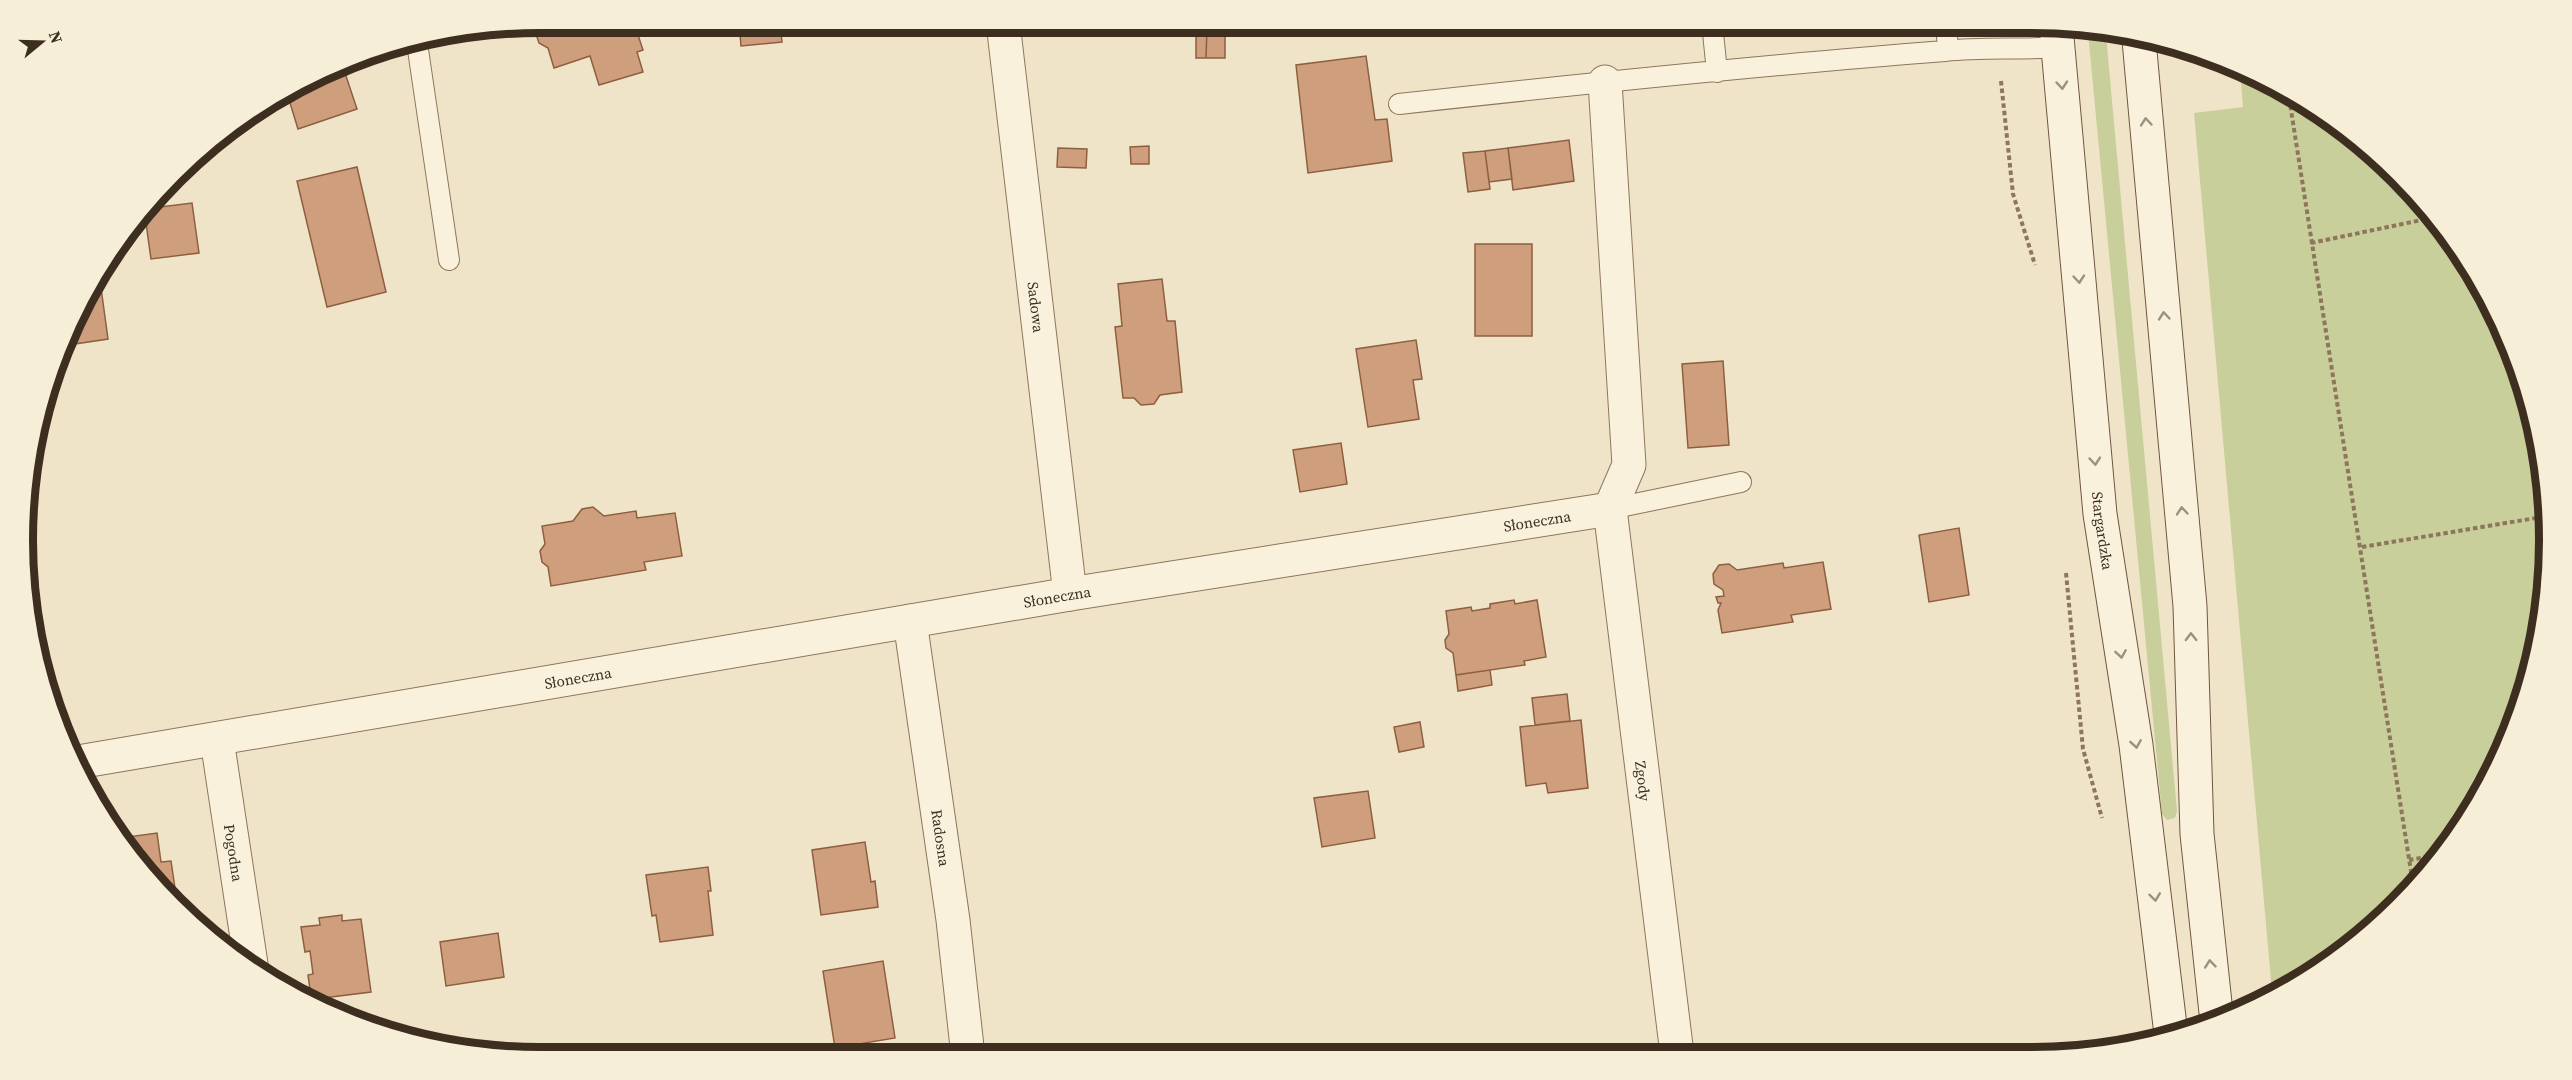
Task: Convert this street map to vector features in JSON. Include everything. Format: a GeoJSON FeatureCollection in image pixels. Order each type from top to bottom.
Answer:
{"type":"FeatureCollection","features":[{"type":"Feature","properties":{"kind":"street","name":"Sadowa"},"geometry":{"type":"LineString","coordinates":[[1003,33],[1070,594]]}},
{"type":"Feature","properties":{"kind":"street","name":"Stargardzka"},"geometry":{"type":"LineString","coordinates":[[2057,37],[2100,514],[2136,745],[2170,1028]]}},
{"type":"Feature","properties":{"kind":"street"},"geometry":{"type":"LineString","coordinates":[[2139,45],[2190,606],[2197,834],[2216,1012]]}},
{"type":"Feature","properties":{"kind":"street"},"geometry":{"type":"LineString","coordinates":[[1605,82],[1629,465],[1610,509]]}},
{"type":"Feature","properties":{"kind":"street","name":"Słoneczna"},"geometry":{"type":"LineString","coordinates":[[84,761],[1070,594],[1610,509]]}},
{"type":"Feature","properties":{"kind":"street","name":"Zgody"},"geometry":{"type":"LineString","coordinates":[[1610,509],[1676,1047]]}},
{"type":"Feature","properties":{"kind":"street","name":"Radosna"},"geometry":{"type":"LineString","coordinates":[[910,621],[953,920],[967,1047]]}},
{"type":"Feature","properties":{"kind":"street","name":"Pogodna"},"geometry":{"type":"LineString","coordinates":[[217,740],[250,956]]}},
{"type":"Feature","properties":{"kind":"lane"},"geometry":{"type":"LineString","coordinates":[[1713,33],[1717,72]]}},
{"type":"Feature","properties":{"kind":"lane"},"geometry":{"type":"LineString","coordinates":[[1947,33],[1948,50]]}},
{"type":"Feature","properties":{"kind":"lane"},"geometry":{"type":"LineString","coordinates":[[1399,104],[1948,50],[2015,51],[2057,37]]}},
{"type":"Feature","properties":{"kind":"lane"},"geometry":{"type":"LineString","coordinates":[[418,48],[449,260]]}},
{"type":"Feature","properties":{"kind":"lane"},"geometry":{"type":"LineString","coordinates":[[1610,509],[1741,482]]}},
{"type":"Feature","properties":{"kind":"path"},"geometry":{"type":"LineString","coordinates":[[2290,103],[2310,243],[2362,547],[2412,876]]}},
{"type":"Feature","properties":{"kind":"path"},"geometry":{"type":"LineString","coordinates":[[2310,243],[2425,220]]}},
{"type":"Feature","properties":{"kind":"path"},"geometry":{"type":"LineString","coordinates":[[2362,547],[2538,518]]}},
{"type":"Feature","properties":{"kind":"path"},"geometry":{"type":"LineString","coordinates":[[2409,860],[2427,857]]}},
{"type":"Feature","properties":{"kind":"green space"},"geometry":{"type":"Polygon","coordinates":[[[2088,36],[2106,39],[2177,811],[2175,818],[2167,820],[2162,814],[2088,36]]]}},
{"type":"Feature","properties":{"kind":"green space"},"geometry":{"type":"Polygon","coordinates":[[[2241,78],[2314,118],[2391,181],[2454,258],[2487,316],[2512,377],[2529,441],[2538,507],[2538,573],[2535,606],[2522,671],[2500,734],[2471,794],[2434,849],[2391,899],[2314,962],[2272,987],[2194,113],[2243,107],[2241,78]]]}},
{"type":"Feature","properties":{"kind":"building"},"geometry":{"type":"Polygon","coordinates":[[[536,33],[637,33],[643,50],[637,52],[643,72],[599,85],[590,56],[554,68],[548,48],[539,43],[536,33]]]}},
{"type":"Feature","properties":{"kind":"building"},"geometry":{"type":"Polygon","coordinates":[[[740,33],[781,33],[782,42],[741,46],[740,33]]]}},
{"type":"Feature","properties":{"kind":"building"},"geometry":{"type":"Polygon","coordinates":[[[1196,33],[1207,33],[1206,58],[1196,58],[1196,33]]]}},
{"type":"Feature","properties":{"kind":"building"},"geometry":{"type":"Polygon","coordinates":[[[1207,33],[1225,33],[1225,58],[1206,58],[1207,33]]]}},
{"type":"Feature","properties":{"kind":"building"},"geometry":{"type":"Polygon","coordinates":[[[1366,56],[1375,120],[1387,119],[1392,161],[1308,173],[1296,65],[1366,56]]]}},
{"type":"Feature","properties":{"kind":"building"},"geometry":{"type":"Polygon","coordinates":[[[345,73],[357,109],[298,129],[289,99],[345,73]]]}},
{"type":"Feature","properties":{"kind":"building"},"geometry":{"type":"Polygon","coordinates":[[[1569,140],[1574,181],[1513,190],[1508,148],[1569,140]]]}},
{"type":"Feature","properties":{"kind":"building"},"geometry":{"type":"Polygon","coordinates":[[[1149,146],[1149,164],[1131,164],[1130,147],[1149,146]]]}},
{"type":"Feature","properties":{"kind":"building"},"geometry":{"type":"Polygon","coordinates":[[[1058,148],[1087,149],[1086,168],[1057,167],[1058,148]]]}},
{"type":"Feature","properties":{"kind":"building"},"geometry":{"type":"Polygon","coordinates":[[[1508,148],[1512,179],[1489,182],[1485,151],[1508,148]]]}},
{"type":"Feature","properties":{"kind":"building"},"geometry":{"type":"Polygon","coordinates":[[[1485,151],[1490,189],[1468,192],[1463,153],[1485,151]]]}},
{"type":"Feature","properties":{"kind":"building"},"geometry":{"type":"Polygon","coordinates":[[[357,167],[386,292],[327,307],[297,181],[357,167]]]}},
{"type":"Feature","properties":{"kind":"building"},"geometry":{"type":"Polygon","coordinates":[[[192,203],[199,253],[151,259],[146,222],[158,207],[192,203]]]}},
{"type":"Feature","properties":{"kind":"building"},"geometry":{"type":"Polygon","coordinates":[[[1475,244],[1532,244],[1532,336],[1475,336],[1475,244]]]}},
{"type":"Feature","properties":{"kind":"building"},"geometry":{"type":"Polygon","coordinates":[[[1162,279],[1167,321],[1175,321],[1182,392],[1160,395],[1154,404],[1141,405],[1134,398],[1123,398],[1115,327],[1122,326],[1118,284],[1162,279]]]}},
{"type":"Feature","properties":{"kind":"building"},"geometry":{"type":"Polygon","coordinates":[[[101,286],[108,339],[73,344],[101,286]]]}},
{"type":"Feature","properties":{"kind":"building"},"geometry":{"type":"Polygon","coordinates":[[[1416,340],[1422,379],[1413,380],[1419,419],[1368,427],[1356,349],[1416,340]]]}},
{"type":"Feature","properties":{"kind":"building"},"geometry":{"type":"Polygon","coordinates":[[[1723,361],[1729,445],[1688,448],[1682,364],[1723,361]]]}},
{"type":"Feature","properties":{"kind":"building"},"geometry":{"type":"Polygon","coordinates":[[[1341,443],[1347,484],[1300,492],[1293,450],[1341,443]]]}},
{"type":"Feature","properties":{"kind":"building"},"geometry":{"type":"Polygon","coordinates":[[[593,507],[604,516],[636,511],[637,518],[675,513],[682,556],[644,562],[646,570],[551,586],[548,567],[542,562],[540,551],[545,544],[542,526],[573,521],[582,509],[593,507]]]}},
{"type":"Feature","properties":{"kind":"building"},"geometry":{"type":"Polygon","coordinates":[[[1959,528],[1969,595],[1929,602],[1919,535],[1959,528]]]}},
{"type":"Feature","properties":{"kind":"building"},"geometry":{"type":"Polygon","coordinates":[[[1823,562],[1831,609],[1791,615],[1793,622],[1722,633],[1718,610],[1721,603],[1718,603],[1716,597],[1724,596],[1723,590],[1714,584],[1713,574],[1719,565],[1729,564],[1737,570],[1783,563],[1784,568],[1823,562]]]}},
{"type":"Feature","properties":{"kind":"building"},"geometry":{"type":"Polygon","coordinates":[[[1514,600],[1515,604],[1537,600],[1546,657],[1524,661],[1525,665],[1456,675],[1453,653],[1446,648],[1445,640],[1449,634],[1446,611],[1471,607],[1472,611],[1490,608],[1490,604],[1514,600]]]}},
{"type":"Feature","properties":{"kind":"building"},"geometry":{"type":"Polygon","coordinates":[[[1490,670],[1492,685],[1458,691],[1456,675],[1490,670]]]}},
{"type":"Feature","properties":{"kind":"building"},"geometry":{"type":"Polygon","coordinates":[[[1567,694],[1570,721],[1535,725],[1532,698],[1567,694]]]}},
{"type":"Feature","properties":{"kind":"building"},"geometry":{"type":"Polygon","coordinates":[[[1581,720],[1588,788],[1548,793],[1546,783],[1526,786],[1520,727],[1581,720]]]}},
{"type":"Feature","properties":{"kind":"building"},"geometry":{"type":"Polygon","coordinates":[[[1420,722],[1424,747],[1399,752],[1394,727],[1420,722]]]}},
{"type":"Feature","properties":{"kind":"building"},"geometry":{"type":"Polygon","coordinates":[[[1368,791],[1375,838],[1322,847],[1314,798],[1368,791]]]}},
{"type":"Feature","properties":{"kind":"building"},"geometry":{"type":"Polygon","coordinates":[[[157,833],[161,862],[171,861],[175,888],[172,888],[129,837],[157,833]]]}},
{"type":"Feature","properties":{"kind":"building"},"geometry":{"type":"Polygon","coordinates":[[[865,842],[871,882],[875,881],[878,907],[821,915],[812,850],[865,842]]]}},
{"type":"Feature","properties":{"kind":"building"},"geometry":{"type":"Polygon","coordinates":[[[708,867],[713,935],[660,942],[656,915],[652,916],[646,875],[708,867]]]}},
{"type":"Feature","properties":{"kind":"building"},"geometry":{"type":"Polygon","coordinates":[[[342,915],[342,921],[361,919],[371,992],[323,998],[310,992],[308,975],[313,974],[310,951],[305,952],[301,927],[320,925],[319,918],[342,915]]]}},
{"type":"Feature","properties":{"kind":"building"},"geometry":{"type":"Polygon","coordinates":[[[498,933],[504,977],[446,986],[440,942],[498,933]]]}},
{"type":"Feature","properties":{"kind":"building"},"geometry":{"type":"Polygon","coordinates":[[[883,961],[895,1038],[835,1047],[823,971],[883,961]]]}}]}
